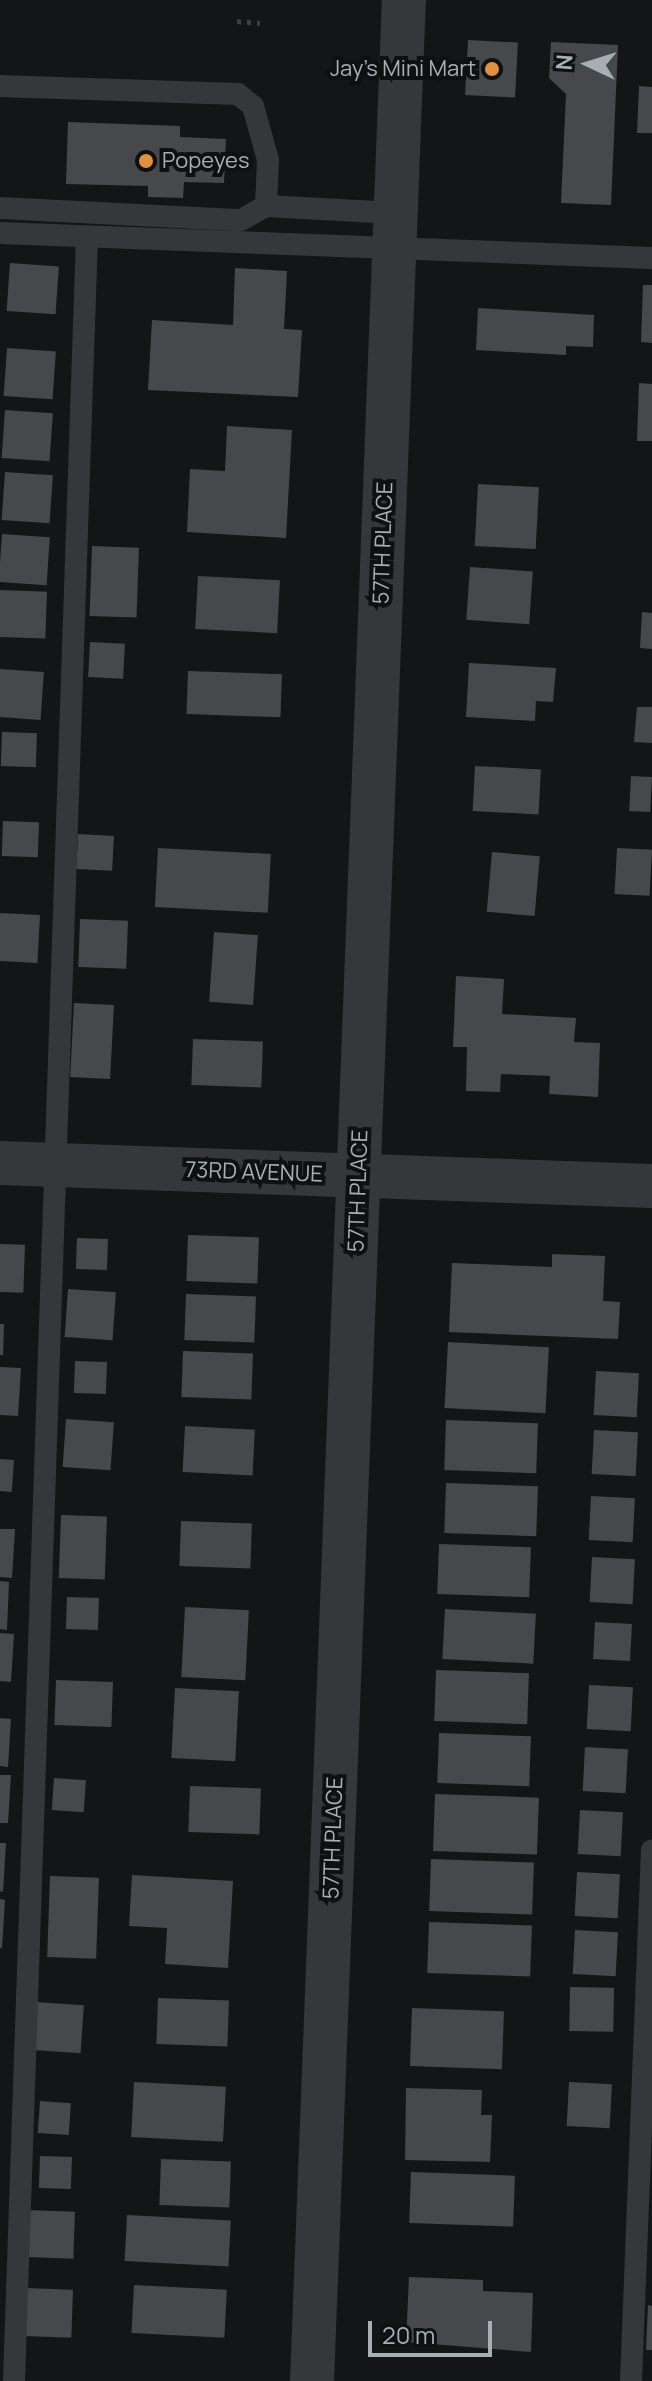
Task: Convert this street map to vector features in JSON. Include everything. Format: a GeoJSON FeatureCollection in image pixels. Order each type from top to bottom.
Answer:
{"type":"FeatureCollection","features":[{"type":"Feature","properties":{"kind":"street","name":"57TH PLACE"},"geometry":{"type":"LineString","coordinates":[[312,2381],[404,0]]}},
{"type":"Feature","properties":{"kind":"street","name":"73RD AVENUE"},"geometry":{"type":"LineString","coordinates":[[0,1163],[652,1186]]}},
{"type":"Feature","properties":{"kind":"lane"},"geometry":{"type":"LineString","coordinates":[[0,86],[238,94],[253,106],[268,160],[266,206]]}},
{"type":"Feature","properties":{"kind":"lane"},"geometry":{"type":"LineString","coordinates":[[0,208],[241,220],[266,206],[395,231],[652,258]]}},
{"type":"Feature","properties":{"kind":"lane"},"geometry":{"type":"LineString","coordinates":[[0,233],[87,237],[395,231]]}},
{"type":"Feature","properties":{"kind":"lane"},"geometry":{"type":"LineString","coordinates":[[14,2381],[87,237]]}},
{"type":"Feature","properties":{"kind":"lane"},"geometry":{"type":"LineString","coordinates":[[631,2381],[652,1850]]}},
{"type":"Feature","properties":{"kind":"path"},"geometry":{"type":"LineString","coordinates":[[237,21],[260,23]]}},
{"type":"Feature","properties":{"kind":"building","name":"Jay's Mini Mart"},"geometry":{"type":"Polygon","coordinates":[[[468,40],[518,43],[515,98],[465,95],[468,40]]]}},
{"type":"Feature","properties":{"kind":"building"},"geometry":{"type":"Polygon","coordinates":[[[551,42],[618,45],[611,205],[561,203],[566,94],[549,78],[551,42]]]}},
{"type":"Feature","properties":{"kind":"building"},"geometry":{"type":"Polygon","coordinates":[[[639,86],[652,87],[652,133],[637,133],[639,86]]]}},
{"type":"Feature","properties":{"kind":"building","name":"Popeyes"},"geometry":{"type":"Polygon","coordinates":[[[68,122],[180,126],[180,137],[226,139],[224,183],[184,182],[183,198],[148,197],[148,186],[66,184],[68,122]]]}},
{"type":"Feature","properties":{"kind":"building"},"geometry":{"type":"Polygon","coordinates":[[[10,263],[59,266],[56,314],[7,311],[10,263]]]}},
{"type":"Feature","properties":{"kind":"building"},"geometry":{"type":"Polygon","coordinates":[[[235,268],[287,271],[284,329],[302,330],[298,397],[148,390],[152,320],[233,325],[235,268]]]}},
{"type":"Feature","properties":{"kind":"building"},"geometry":{"type":"Polygon","coordinates":[[[643,285],[652,285],[652,343],[641,342],[643,285]]]}},
{"type":"Feature","properties":{"kind":"building"},"geometry":{"type":"Polygon","coordinates":[[[478,308],[594,315],[593,347],[566,346],[566,355],[476,350],[478,308]]]}},
{"type":"Feature","properties":{"kind":"building"},"geometry":{"type":"Polygon","coordinates":[[[7,348],[56,351],[53,399],[4,396],[7,348]]]}},
{"type":"Feature","properties":{"kind":"building"},"geometry":{"type":"Polygon","coordinates":[[[639,383],[652,384],[652,441],[637,441],[639,383]]]}},
{"type":"Feature","properties":{"kind":"building"},"geometry":{"type":"Polygon","coordinates":[[[5,410],[53,413],[50,461],[2,458],[5,410]]]}},
{"type":"Feature","properties":{"kind":"building"},"geometry":{"type":"Polygon","coordinates":[[[227,426],[292,430],[286,538],[187,532],[190,469],[225,471],[227,426]]]}},
{"type":"Feature","properties":{"kind":"building"},"geometry":{"type":"Polygon","coordinates":[[[5,472],[53,475],[50,523],[2,520],[5,472]]]}},
{"type":"Feature","properties":{"kind":"building"},"geometry":{"type":"Polygon","coordinates":[[[478,484],[539,487],[536,549],[475,546],[478,484]]]}},
{"type":"Feature","properties":{"kind":"building"},"geometry":{"type":"Polygon","coordinates":[[[2,534],[50,537],[47,585],[0,582],[2,534]]]}},
{"type":"Feature","properties":{"kind":"building"},"geometry":{"type":"Polygon","coordinates":[[[92,546],[139,548],[137,618],[90,616],[92,546]]]}},
{"type":"Feature","properties":{"kind":"building"},"geometry":{"type":"Polygon","coordinates":[[[470,567],[533,571],[529,624],[466,620],[470,567]]]}},
{"type":"Feature","properties":{"kind":"building"},"geometry":{"type":"Polygon","coordinates":[[[198,576],[280,580],[277,633],[195,629],[198,576]]]}},
{"type":"Feature","properties":{"kind":"building"},"geometry":{"type":"Polygon","coordinates":[[[0,590],[47,592],[45,639],[0,637],[0,590]]]}},
{"type":"Feature","properties":{"kind":"building"},"geometry":{"type":"Polygon","coordinates":[[[642,612],[652,613],[652,649],[640,648],[642,612]]]}},
{"type":"Feature","properties":{"kind":"building"},"geometry":{"type":"Polygon","coordinates":[[[90,642],[125,644],[123,679],[88,677],[90,642]]]}},
{"type":"Feature","properties":{"kind":"building"},"geometry":{"type":"Polygon","coordinates":[[[469,663],[556,668],[553,702],[536,701],[535,721],[466,717],[469,663]]]}},
{"type":"Feature","properties":{"kind":"building"},"geometry":{"type":"Polygon","coordinates":[[[0,669],[44,672],[41,720],[0,717],[0,669]]]}},
{"type":"Feature","properties":{"kind":"building"},"geometry":{"type":"Polygon","coordinates":[[[188,671],[282,674],[280,717],[186,714],[188,671]]]}},
{"type":"Feature","properties":{"kind":"building"},"geometry":{"type":"Polygon","coordinates":[[[637,707],[652,707],[652,743],[634,742],[637,707]]]}},
{"type":"Feature","properties":{"kind":"building"},"geometry":{"type":"Polygon","coordinates":[[[2,732],[37,733],[36,767],[1,766],[2,732]]]}},
{"type":"Feature","properties":{"kind":"building"},"geometry":{"type":"Polygon","coordinates":[[[475,766],[541,769],[539,814],[473,811],[475,766]]]}},
{"type":"Feature","properties":{"kind":"building"},"geometry":{"type":"Polygon","coordinates":[[[631,776],[652,777],[650,812],[629,811],[631,776]]]}},
{"type":"Feature","properties":{"kind":"building"},"geometry":{"type":"Polygon","coordinates":[[[3,821],[39,822],[38,857],[2,856],[3,821]]]}},
{"type":"Feature","properties":{"kind":"building"},"geometry":{"type":"Polygon","coordinates":[[[78,834],[114,836],[112,871],[76,869],[78,834]]]}},
{"type":"Feature","properties":{"kind":"building"},"geometry":{"type":"Polygon","coordinates":[[[158,848],[271,854],[268,913],[155,907],[158,848]]]}},
{"type":"Feature","properties":{"kind":"building"},"geometry":{"type":"Polygon","coordinates":[[[617,848],[652,850],[650,896],[615,894],[617,848]]]}},
{"type":"Feature","properties":{"kind":"building"},"geometry":{"type":"Polygon","coordinates":[[[492,852],[540,856],[535,916],[487,912],[492,852]]]}},
{"type":"Feature","properties":{"kind":"building"},"geometry":{"type":"Polygon","coordinates":[[[0,913],[40,915],[37,963],[0,961],[0,913]]]}},
{"type":"Feature","properties":{"kind":"building"},"geometry":{"type":"Polygon","coordinates":[[[80,919],[128,921],[126,969],[78,967],[80,919]]]}},
{"type":"Feature","properties":{"kind":"building"},"geometry":{"type":"Polygon","coordinates":[[[214,932],[258,935],[253,1005],[209,1002],[214,932]]]}},
{"type":"Feature","properties":{"kind":"building"},"geometry":{"type":"Polygon","coordinates":[[[456,976],[504,979],[502,1014],[576,1018],[574,1042],[600,1043],[598,1097],[549,1094],[550,1076],[501,1074],[500,1092],[466,1091],[467,1047],[453,1047],[456,976]]]}},
{"type":"Feature","properties":{"kind":"building"},"geometry":{"type":"Polygon","coordinates":[[[74,1003],[114,1005],[110,1079],[70,1077],[74,1003]]]}},
{"type":"Feature","properties":{"kind":"building"},"geometry":{"type":"Polygon","coordinates":[[[193,1039],[263,1041],[261,1087],[191,1085],[193,1039]]]}},
{"type":"Feature","properties":{"kind":"building"},"geometry":{"type":"Polygon","coordinates":[[[188,1235],[259,1237],[257,1283],[186,1281],[188,1235]]]}},
{"type":"Feature","properties":{"kind":"building"},"geometry":{"type":"Polygon","coordinates":[[[77,1238],[108,1239],[107,1270],[76,1269],[77,1238]]]}},
{"type":"Feature","properties":{"kind":"building"},"geometry":{"type":"Polygon","coordinates":[[[0,1244],[25,1245],[23,1293],[0,1292],[0,1244]]]}},
{"type":"Feature","properties":{"kind":"building"},"geometry":{"type":"Polygon","coordinates":[[[552,1254],[605,1256],[603,1301],[620,1302],[618,1339],[449,1332],[452,1263],[552,1267],[552,1254]]]}},
{"type":"Feature","properties":{"kind":"building"},"geometry":{"type":"Polygon","coordinates":[[[68,1289],[116,1292],[113,1340],[65,1337],[68,1289]]]}},
{"type":"Feature","properties":{"kind":"building"},"geometry":{"type":"Polygon","coordinates":[[[186,1294],[256,1296],[254,1342],[184,1340],[186,1294]]]}},
{"type":"Feature","properties":{"kind":"building"},"geometry":{"type":"Polygon","coordinates":[[[0,1324],[4,1324],[3,1355],[0,1355],[0,1324]]]}},
{"type":"Feature","properties":{"kind":"building"},"geometry":{"type":"Polygon","coordinates":[[[448,1342],[549,1347],[545,1413],[445,1408],[448,1342]]]}},
{"type":"Feature","properties":{"kind":"building"},"geometry":{"type":"Polygon","coordinates":[[[183,1351],[253,1353],[251,1399],[181,1397],[183,1351]]]}},
{"type":"Feature","properties":{"kind":"building"},"geometry":{"type":"Polygon","coordinates":[[[75,1361],[107,1362],[106,1394],[74,1393],[75,1361]]]}},
{"type":"Feature","properties":{"kind":"building"},"geometry":{"type":"Polygon","coordinates":[[[0,1367],[21,1368],[18,1416],[0,1415],[0,1367]]]}},
{"type":"Feature","properties":{"kind":"building"},"geometry":{"type":"Polygon","coordinates":[[[596,1371],[639,1373],[637,1417],[594,1415],[596,1371]]]}},
{"type":"Feature","properties":{"kind":"building"},"geometry":{"type":"Polygon","coordinates":[[[66,1419],[114,1422],[111,1470],[63,1467],[66,1419]]]}},
{"type":"Feature","properties":{"kind":"building"},"geometry":{"type":"Polygon","coordinates":[[[446,1420],[538,1423],[536,1473],[444,1470],[446,1420]]]}},
{"type":"Feature","properties":{"kind":"building"},"geometry":{"type":"Polygon","coordinates":[[[185,1426],[255,1430],[252,1476],[183,1472],[185,1426]]]}},
{"type":"Feature","properties":{"kind":"building"},"geometry":{"type":"Polygon","coordinates":[[[594,1430],[638,1432],[636,1476],[592,1474],[594,1430]]]}},
{"type":"Feature","properties":{"kind":"building"},"geometry":{"type":"Polygon","coordinates":[[[0,1459],[14,1460],[12,1492],[0,1491],[0,1459]]]}},
{"type":"Feature","properties":{"kind":"building"},"geometry":{"type":"Polygon","coordinates":[[[446,1483],[538,1486],[536,1536],[444,1533],[446,1483]]]}},
{"type":"Feature","properties":{"kind":"building"},"geometry":{"type":"Polygon","coordinates":[[[591,1496],[635,1498],[633,1542],[589,1540],[591,1496]]]}},
{"type":"Feature","properties":{"kind":"building"},"geometry":{"type":"Polygon","coordinates":[[[61,1515],[107,1517],[105,1580],[59,1578],[61,1515]]]}},
{"type":"Feature","properties":{"kind":"building"},"geometry":{"type":"Polygon","coordinates":[[[181,1521],[252,1523],[250,1568],[179,1566],[181,1521]]]}},
{"type":"Feature","properties":{"kind":"building"},"geometry":{"type":"Polygon","coordinates":[[[0,1529],[15,1529],[12,1578],[0,1577],[0,1529]]]}},
{"type":"Feature","properties":{"kind":"building"},"geometry":{"type":"Polygon","coordinates":[[[439,1544],[531,1547],[529,1597],[437,1594],[439,1544]]]}},
{"type":"Feature","properties":{"kind":"building"},"geometry":{"type":"Polygon","coordinates":[[[592,1557],[635,1559],[633,1604],[590,1602],[592,1557]]]}},
{"type":"Feature","properties":{"kind":"building"},"geometry":{"type":"Polygon","coordinates":[[[0,1581],[9,1582],[7,1630],[0,1629],[0,1581]]]}},
{"type":"Feature","properties":{"kind":"building"},"geometry":{"type":"Polygon","coordinates":[[[67,1597],[99,1598],[98,1630],[66,1629],[67,1597]]]}},
{"type":"Feature","properties":{"kind":"building"},"geometry":{"type":"Polygon","coordinates":[[[185,1607],[249,1610],[245,1680],[181,1677],[185,1607]]]}},
{"type":"Feature","properties":{"kind":"building"},"geometry":{"type":"Polygon","coordinates":[[[445,1609],[536,1614],[533,1664],[442,1659],[445,1609]]]}},
{"type":"Feature","properties":{"kind":"building"},"geometry":{"type":"Polygon","coordinates":[[[595,1622],[632,1624],[630,1661],[593,1659],[595,1622]]]}},
{"type":"Feature","properties":{"kind":"building"},"geometry":{"type":"Polygon","coordinates":[[[0,1633],[14,1634],[11,1682],[0,1681],[0,1633]]]}},
{"type":"Feature","properties":{"kind":"building"},"geometry":{"type":"Polygon","coordinates":[[[436,1670],[529,1673],[527,1724],[434,1721],[436,1670]]]}},
{"type":"Feature","properties":{"kind":"building"},"geometry":{"type":"Polygon","coordinates":[[[56,1680],[113,1682],[111,1727],[54,1725],[56,1680]]]}},
{"type":"Feature","properties":{"kind":"building"},"geometry":{"type":"Polygon","coordinates":[[[589,1685],[633,1687],[631,1731],[587,1729],[589,1685]]]}},
{"type":"Feature","properties":{"kind":"building"},"geometry":{"type":"Polygon","coordinates":[[[175,1688],[239,1691],[235,1761],[171,1758],[175,1688]]]}},
{"type":"Feature","properties":{"kind":"building"},"geometry":{"type":"Polygon","coordinates":[[[0,1718],[11,1719],[8,1767],[0,1766],[0,1718]]]}},
{"type":"Feature","properties":{"kind":"building"},"geometry":{"type":"Polygon","coordinates":[[[439,1733],[531,1736],[529,1786],[437,1783],[439,1733]]]}},
{"type":"Feature","properties":{"kind":"building"},"geometry":{"type":"Polygon","coordinates":[[[585,1747],[628,1749],[626,1793],[583,1791],[585,1747]]]}},
{"type":"Feature","properties":{"kind":"building"},"geometry":{"type":"Polygon","coordinates":[[[0,1775],[11,1775],[8,1823],[0,1823],[0,1775]]]}},
{"type":"Feature","properties":{"kind":"building"},"geometry":{"type":"Polygon","coordinates":[[[54,1778],[86,1780],[84,1812],[52,1810],[54,1778]]]}},
{"type":"Feature","properties":{"kind":"building"},"geometry":{"type":"Polygon","coordinates":[[[190,1786],[261,1788],[259,1834],[188,1832],[190,1786]]]}},
{"type":"Feature","properties":{"kind":"building"},"geometry":{"type":"Polygon","coordinates":[[[435,1794],[539,1798],[537,1855],[433,1851],[435,1794]]]}},
{"type":"Feature","properties":{"kind":"building"},"geometry":{"type":"Polygon","coordinates":[[[580,1810],[623,1812],[621,1856],[578,1854],[580,1810]]]}},
{"type":"Feature","properties":{"kind":"building"},"geometry":{"type":"Polygon","coordinates":[[[0,1843],[6,1843],[3,1892],[0,1891],[0,1843]]]}},
{"type":"Feature","properties":{"kind":"building"},"geometry":{"type":"Polygon","coordinates":[[[431,1859],[534,1863],[532,1915],[429,1911],[431,1859]]]}},
{"type":"Feature","properties":{"kind":"building"},"geometry":{"type":"Polygon","coordinates":[[[577,1872],[620,1874],[618,1918],[575,1916],[577,1872]]]}},
{"type":"Feature","properties":{"kind":"building"},"geometry":{"type":"Polygon","coordinates":[[[132,1875],[233,1881],[228,1968],[165,1964],[167,1928],[129,1926],[132,1875]]]}},
{"type":"Feature","properties":{"kind":"building"},"geometry":{"type":"Polygon","coordinates":[[[50,1876],[99,1878],[96,1959],[47,1957],[50,1876]]]}},
{"type":"Feature","properties":{"kind":"building"},"geometry":{"type":"Polygon","coordinates":[[[0,1899],[5,1900],[2,1948],[0,1948],[0,1899]]]}},
{"type":"Feature","properties":{"kind":"building"},"geometry":{"type":"Polygon","coordinates":[[[429,1922],[532,1926],[530,1977],[427,1973],[429,1922]]]}},
{"type":"Feature","properties":{"kind":"building"},"geometry":{"type":"Polygon","coordinates":[[[575,1930],[618,1932],[616,1976],[573,1974],[575,1930]]]}},
{"type":"Feature","properties":{"kind":"building"},"geometry":{"type":"Polygon","coordinates":[[[570,1987],[614,1988],[613,2032],[569,2031],[570,1987]]]}},
{"type":"Feature","properties":{"kind":"building"},"geometry":{"type":"Polygon","coordinates":[[[158,1998],[229,2000],[227,2046],[156,2044],[158,1998]]]}},
{"type":"Feature","properties":{"kind":"building"},"geometry":{"type":"Polygon","coordinates":[[[36,2002],[84,2005],[81,2053],[33,2050],[36,2002]]]}},
{"type":"Feature","properties":{"kind":"building"},"geometry":{"type":"Polygon","coordinates":[[[412,2008],[504,2011],[502,2069],[410,2066],[412,2008]]]}},
{"type":"Feature","properties":{"kind":"building"},"geometry":{"type":"Polygon","coordinates":[[[134,2082],[226,2087],[223,2142],[131,2137],[134,2082]]]}},
{"type":"Feature","properties":{"kind":"building"},"geometry":{"type":"Polygon","coordinates":[[[569,2082],[612,2084],[610,2128],[567,2126],[569,2082]]]}},
{"type":"Feature","properties":{"kind":"building"},"geometry":{"type":"Polygon","coordinates":[[[406,2088],[482,2090],[481,2115],[492,2115],[490,2162],[405,2160],[406,2088]]]}},
{"type":"Feature","properties":{"kind":"building"},"geometry":{"type":"Polygon","coordinates":[[[40,2101],[71,2103],[69,2135],[38,2133],[40,2101]]]}},
{"type":"Feature","properties":{"kind":"building"},"geometry":{"type":"Polygon","coordinates":[[[40,2156],[72,2157],[71,2189],[39,2188],[40,2156]]]}},
{"type":"Feature","properties":{"kind":"building"},"geometry":{"type":"Polygon","coordinates":[[[161,2159],[231,2161],[229,2207],[159,2205],[161,2159]]]}},
{"type":"Feature","properties":{"kind":"building"},"geometry":{"type":"Polygon","coordinates":[[[411,2172],[515,2176],[513,2227],[409,2223],[411,2172]]]}},
{"type":"Feature","properties":{"kind":"building"},"geometry":{"type":"Polygon","coordinates":[[[27,2210],[75,2212],[73,2259],[25,2257],[27,2210]]]}},
{"type":"Feature","properties":{"kind":"building"},"geometry":{"type":"Polygon","coordinates":[[[127,2215],[231,2220],[228,2266],[125,2261],[127,2215]]]}},
{"type":"Feature","properties":{"kind":"building"},"geometry":{"type":"Polygon","coordinates":[[[409,2277],[483,2280],[483,2291],[533,2293],[531,2352],[406,2342],[409,2277]]]}},
{"type":"Feature","properties":{"kind":"building"},"geometry":{"type":"Polygon","coordinates":[[[134,2285],[227,2290],[224,2338],[131,2333],[134,2285]]]}},
{"type":"Feature","properties":{"kind":"building"},"geometry":{"type":"Polygon","coordinates":[[[25,2288],[73,2290],[71,2338],[23,2336],[25,2288]]]}},
{"type":"Feature","properties":{"kind":"building"},"geometry":{"type":"Polygon","coordinates":[[[648,2305],[652,2306],[652,2350],[646,2350],[648,2305]]]}},
{"type":"Feature","properties":{"kind":"place","name":"Jay's Mini Mart"},"geometry":{"type":"Point","coordinates":[492,69]}},
{"type":"Feature","properties":{"kind":"place","name":"Popeyes"},"geometry":{"type":"Point","coordinates":[146,161]}}]}
